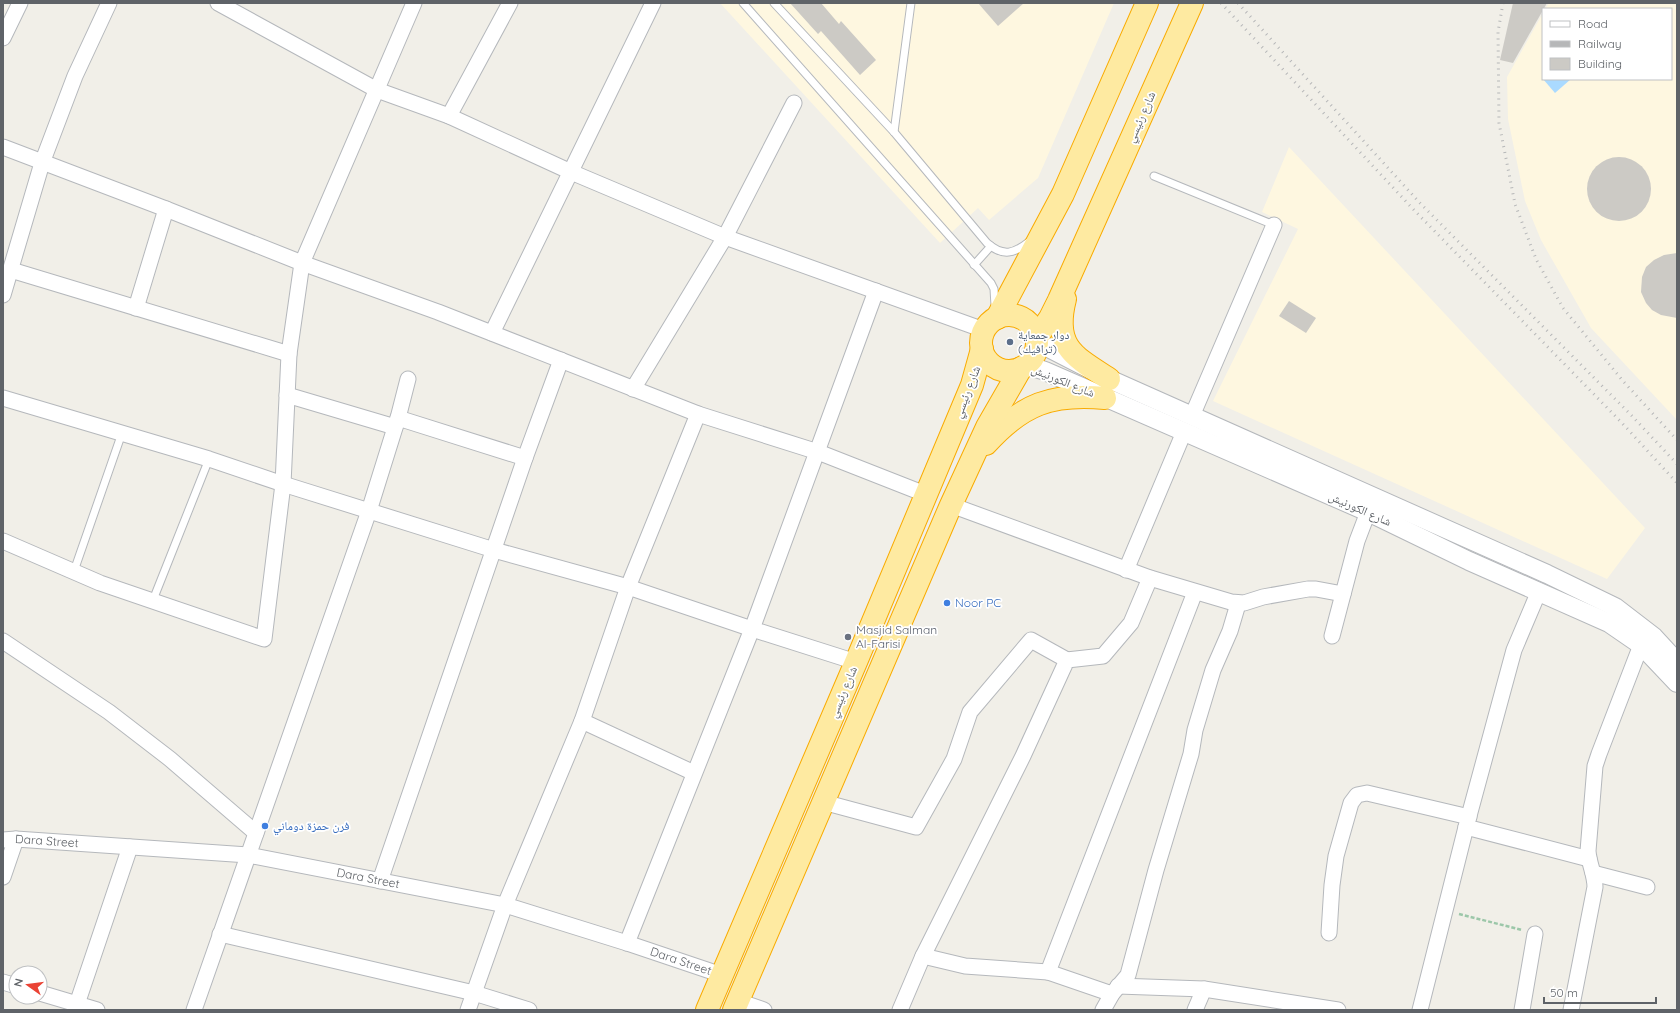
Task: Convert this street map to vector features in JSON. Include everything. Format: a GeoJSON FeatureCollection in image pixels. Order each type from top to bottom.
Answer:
{"type":"FeatureCollection","features":[{"type":"Feature","properties":{"kind":"highway","name":"شارع رئيسي"},"geometry":{"type":"LineString","coordinates":[[707,1010],[856,662],[925,494],[972,385],[989,329],[1064,194],[1147,3]]}},
{"type":"Feature","properties":{"kind":"highway","name":"شارع رئيسي"},"geometry":{"type":"LineString","coordinates":[[1037,340],[1050,318],[1079,257],[1191,5]]}},
{"type":"Feature","properties":{"kind":"highway"},"geometry":{"type":"LineString","coordinates":[[964,474],[983,448],[1001,428],[1028,408],[1041,402],[1058,398],[1082,397],[1107,388],[1073,354],[1064,340],[1062,331],[1061,320],[1063,306],[1079,257]]}},
{"type":"Feature","properties":{"kind":"highway"},"geometry":{"type":"LineString","coordinates":[[1010,315],[1020,317],[1031,325],[1037,340],[1034,355],[1023,367],[1008,371],[995,367],[985,357],[989,329],[1010,315]]}},
{"type":"Feature","properties":{"kind":"highway","name":"شارع رئيسي"},"geometry":{"type":"LineString","coordinates":[[736,1005],[964,474],[987,427],[1023,367]]}},
{"type":"Feature","properties":{"kind":"street"},"geometry":{"type":"LineString","coordinates":[[3,38],[7,20],[20,3]]}},
{"type":"Feature","properties":{"kind":"street"},"geometry":{"type":"LineString","coordinates":[[3,295],[11,270],[9,252],[75,76],[110,3]]}},
{"type":"Feature","properties":{"kind":"street"},"geometry":{"type":"LineString","coordinates":[[3,541],[100,583],[264,639],[283,484],[289,354],[302,263],[414,3]]}},
{"type":"Feature","properties":{"kind":"street"},"geometry":{"type":"LineString","coordinates":[[449,116],[510,3]]}},
{"type":"Feature","properties":{"kind":"street"},"geometry":{"type":"LineString","coordinates":[[492,333],[653,3]]}},
{"type":"Feature","properties":{"kind":"street"},"geometry":{"type":"LineString","coordinates":[[221,4],[377,90],[449,116],[571,172],[725,237],[876,291],[989,329]]}},
{"type":"Feature","properties":{"kind":"street"},"geometry":{"type":"LineString","coordinates":[[633,389],[725,237],[794,103]]}},
{"type":"Feature","properties":{"kind":"street"},"geometry":{"type":"LineString","coordinates":[[3,148],[166,209],[302,263],[438,312],[698,414],[818,452],[925,494]]}},
{"type":"Feature","properties":{"kind":"street"},"geometry":{"type":"LineString","coordinates":[[136,308],[166,209]]}},
{"type":"Feature","properties":{"kind":"street"},"geometry":{"type":"LineString","coordinates":[[1126,570],[1274,225]]}},
{"type":"Feature","properties":{"kind":"street"},"geometry":{"type":"LineString","coordinates":[[11,270],[289,354]]}},
{"type":"Feature","properties":{"kind":"street"},"geometry":{"type":"LineString","coordinates":[[627,943],[752,629],[876,291]]}},
{"type":"Feature","properties":{"kind":"street","name":"شارع الكورنيش"},"geometry":{"type":"LineString","coordinates":[[1037,340],[1107,388]]}},
{"type":"Feature","properties":{"kind":"street"},"geometry":{"type":"LineString","coordinates":[[380,881],[525,458],[561,360]]}},
{"type":"Feature","properties":{"kind":"street","name":"شارع الكورنيش"},"geometry":{"type":"LineString","coordinates":[[1023,367],[1030,366],[1107,388],[1188,424],[1476,543],[1547,574],[1615,607],[1654,637],[1677,662]]}},
{"type":"Feature","properties":{"kind":"street"},"geometry":{"type":"LineString","coordinates":[[194,1010],[369,511],[397,422],[408,379]]}},
{"type":"Feature","properties":{"kind":"street"},"geometry":{"type":"LineString","coordinates":[[287,395],[397,422],[525,458]]}},
{"type":"Feature","properties":{"kind":"street"},"geometry":{"type":"LineString","coordinates":[[3,398],[209,459],[283,484],[494,550],[628,587],[856,662]]}},
{"type":"Feature","properties":{"kind":"street"},"geometry":{"type":"LineString","coordinates":[[468,1010],[506,905],[582,721],[628,587],[698,414]]}},
{"type":"Feature","properties":{"kind":"street","name":"شارع الكورنيش"},"geometry":{"type":"LineString","coordinates":[[1188,424],[1469,561],[1609,622],[1641,645],[1677,683]]}},
{"type":"Feature","properties":{"kind":"street"},"geometry":{"type":"LineString","coordinates":[[951,504],[1126,570],[1238,604],[1263,597],[1316,588],[1342,594]]}},
{"type":"Feature","properties":{"kind":"street"},"geometry":{"type":"LineString","coordinates":[[1332,636],[1360,531],[1368,512]]}},
{"type":"Feature","properties":{"kind":"street"},"geometry":{"type":"LineString","coordinates":[[1469,561],[1476,543]]}},
{"type":"Feature","properties":{"kind":"street"},"geometry":{"type":"LineString","coordinates":[[822,802],[916,827],[954,759],[970,712],[1031,640],[1067,660],[1103,656],[1131,623],[1150,578]]}},
{"type":"Feature","properties":{"kind":"street"},"geometry":{"type":"LineString","coordinates":[[1420,1010],[1467,822],[1514,650],[1539,591]]}},
{"type":"Feature","properties":{"kind":"street"},"geometry":{"type":"LineString","coordinates":[[1048,972],[1195,592]]}},
{"type":"Feature","properties":{"kind":"street"},"geometry":{"type":"LineString","coordinates":[[1103,1010],[1115,990],[1128,975],[1156,870],[1191,754],[1195,730],[1213,670],[1230,631],[1238,604]]}},
{"type":"Feature","properties":{"kind":"street"},"geometry":{"type":"LineString","coordinates":[[3,641],[109,712],[170,759],[256,833]]}},
{"type":"Feature","properties":{"kind":"street"},"geometry":{"type":"LineString","coordinates":[[1571,1010],[1595,887],[1593,873],[1588,859],[1595,766],[1641,645]]}},
{"type":"Feature","properties":{"kind":"street"},"geometry":{"type":"LineString","coordinates":[[900,1010],[923,956],[1024,756],[1067,660]]}},
{"type":"Feature","properties":{"kind":"street"},"geometry":{"type":"LineString","coordinates":[[582,721],[694,773]]}},
{"type":"Feature","properties":{"kind":"street"},"geometry":{"type":"LineString","coordinates":[[1329,933],[1332,885],[1336,856],[1351,803],[1357,795],[1366,793],[1588,859]]}},
{"type":"Feature","properties":{"kind":"street"},"geometry":{"type":"LineString","coordinates":[[3,877],[10,839]]}},
{"type":"Feature","properties":{"kind":"street","name":"Dara Street"},"geometry":{"type":"LineString","coordinates":[[10,839],[248,855],[506,905],[722,975]]}},
{"type":"Feature","properties":{"kind":"street"},"geometry":{"type":"LineString","coordinates":[[76,1007],[130,847]]}},
{"type":"Feature","properties":{"kind":"street"},"geometry":{"type":"LineString","coordinates":[[1593,873],[1647,887]]}},
{"type":"Feature","properties":{"kind":"street"},"geometry":{"type":"LineString","coordinates":[[220,934],[474,994],[529,1010]]}},
{"type":"Feature","properties":{"kind":"street"},"geometry":{"type":"LineString","coordinates":[[1522,1010],[1534,934]]}},
{"type":"Feature","properties":{"kind":"street"},"geometry":{"type":"LineString","coordinates":[[923,956],[965,966],[1048,972],[1115,990],[1204,989],[1338,1010]]}},
{"type":"Feature","properties":{"kind":"street"},"geometry":{"type":"LineString","coordinates":[[1195,1010],[1204,989]]}},
{"type":"Feature","properties":{"kind":"street"},"geometry":{"type":"LineString","coordinates":[[48,996],[76,1007],[97,1010]]}},
{"type":"Feature","properties":{"kind":"street"},"geometry":{"type":"LineString","coordinates":[[736,1005],[764,1010]]}},
{"type":"Feature","properties":{"kind":"lane"},"geometry":{"type":"LineString","coordinates":[[743,3],[991,283],[994,290],[995,306],[989,329]]}},
{"type":"Feature","properties":{"kind":"lane"},"geometry":{"type":"LineString","coordinates":[[774,3],[894,132],[991,246],[1006,253],[1014,252],[1029,241],[1050,220]]}},
{"type":"Feature","properties":{"kind":"lane"},"geometry":{"type":"LineString","coordinates":[[894,132],[911,3]]}},
{"type":"Feature","properties":{"kind":"lane"},"geometry":{"type":"LineString","coordinates":[[1154,176],[1274,225]]}},
{"type":"Feature","properties":{"kind":"lane"},"geometry":{"type":"LineString","coordinates":[[974,265],[991,246]]}},
{"type":"Feature","properties":{"kind":"lane"},"geometry":{"type":"LineString","coordinates":[[74,571],[122,434]]}},
{"type":"Feature","properties":{"kind":"lane"},"geometry":{"type":"LineString","coordinates":[[153,600],[209,459]]}},
{"type":"Feature","properties":{"kind":"path"},"geometry":{"type":"LineString","coordinates":[[1445,911],[1490,921],[1534,934]]}},
{"type":"Feature","properties":{"kind":"shaded area"},"geometry":{"type":"Polygon","coordinates":[[[720,3],[1114,3],[1038,178],[989,220],[978,208],[940,243],[720,3]]]}},
{"type":"Feature","properties":{"kind":"shaded area"},"geometry":{"type":"Polygon","coordinates":[[[1549,3],[1677,3],[1677,420],[1591,328],[1541,240],[1525,201],[1508,119],[1507,77],[1542,15],[1542,80],[1672,80],[1672,8],[1546,8],[1549,3]]]}},
{"type":"Feature","properties":{"kind":"shaded area"},"geometry":{"type":"Polygon","coordinates":[[[1289,147],[1645,528],[1607,579],[1213,401],[1298,229],[1262,212],[1289,147]]]}},
{"type":"Feature","properties":{"kind":"water"},"geometry":{"type":"Polygon","coordinates":[[[1544,80],[1570,80],[1555,93],[1544,80]]]}},
{"type":"Feature","properties":{"kind":"building"},"geometry":{"type":"Polygon","coordinates":[[[790,3],[821,3],[839,24],[841,21],[876,60],[860,75],[821,31],[818,34],[790,3]]]}},
{"type":"Feature","properties":{"kind":"building"},"geometry":{"type":"Polygon","coordinates":[[[978,3],[1024,3],[998,26],[978,3]]]}},
{"type":"Feature","properties":{"kind":"building"},"geometry":{"type":"Polygon","coordinates":[[[1513,3],[1547,3],[1544,8],[1542,8],[1542,12],[1513,63],[1500,60],[1513,3]]]}},
{"type":"Feature","properties":{"kind":"building"},"geometry":{"type":"Polygon","coordinates":[[[1613,157],[1625,157],[1642,166],[1649,177],[1651,189],[1649,201],[1642,212],[1625,221],[1613,221],[1601,216],[1592,207],[1587,195],[1587,183],[1592,171],[1601,162],[1613,157]]]}},
{"type":"Feature","properties":{"kind":"building"},"geometry":{"type":"Polygon","coordinates":[[[1677,253],[1677,318],[1661,315],[1652,310],[1646,303],[1641,292],[1642,277],[1646,267],[1654,260],[1664,255],[1677,253]]]}},
{"type":"Feature","properties":{"kind":"building"},"geometry":{"type":"Polygon","coordinates":[[[1289,301],[1316,318],[1306,333],[1279,316],[1289,301]]]}},
{"type":"Feature","properties":{"kind":"railway"},"geometry":{"type":"LineString","coordinates":[[1221,3],[1413,209],[1622,423],[1677,483]]}},
{"type":"Feature","properties":{"kind":"railway"},"geometry":{"type":"LineString","coordinates":[[1238,3],[1419,202],[1633,417],[1677,464]]}},
{"type":"Feature","properties":{"kind":"railway"},"geometry":{"type":"LineString","coordinates":[[1503,3],[1498,32],[1499,123],[1515,204],[1536,259],[1563,308],[1623,381],[1677,440]]}},
{"type":"Feature","properties":{"kind":"place","name":"دوار جمعاية (ترافيك)"},"geometry":{"type":"Point","coordinates":[1010,342]}},
{"type":"Feature","properties":{"kind":"place","name":"Noor PC"},"geometry":{"type":"Point","coordinates":[947,603]}},
{"type":"Feature","properties":{"kind":"place","name":"Masjid Salman Al-Farisi"},"geometry":{"type":"Point","coordinates":[848,637]}},
{"type":"Feature","properties":{"kind":"place","name":"فرن حمزة دوماني"},"geometry":{"type":"Point","coordinates":[265,826]}}]}
